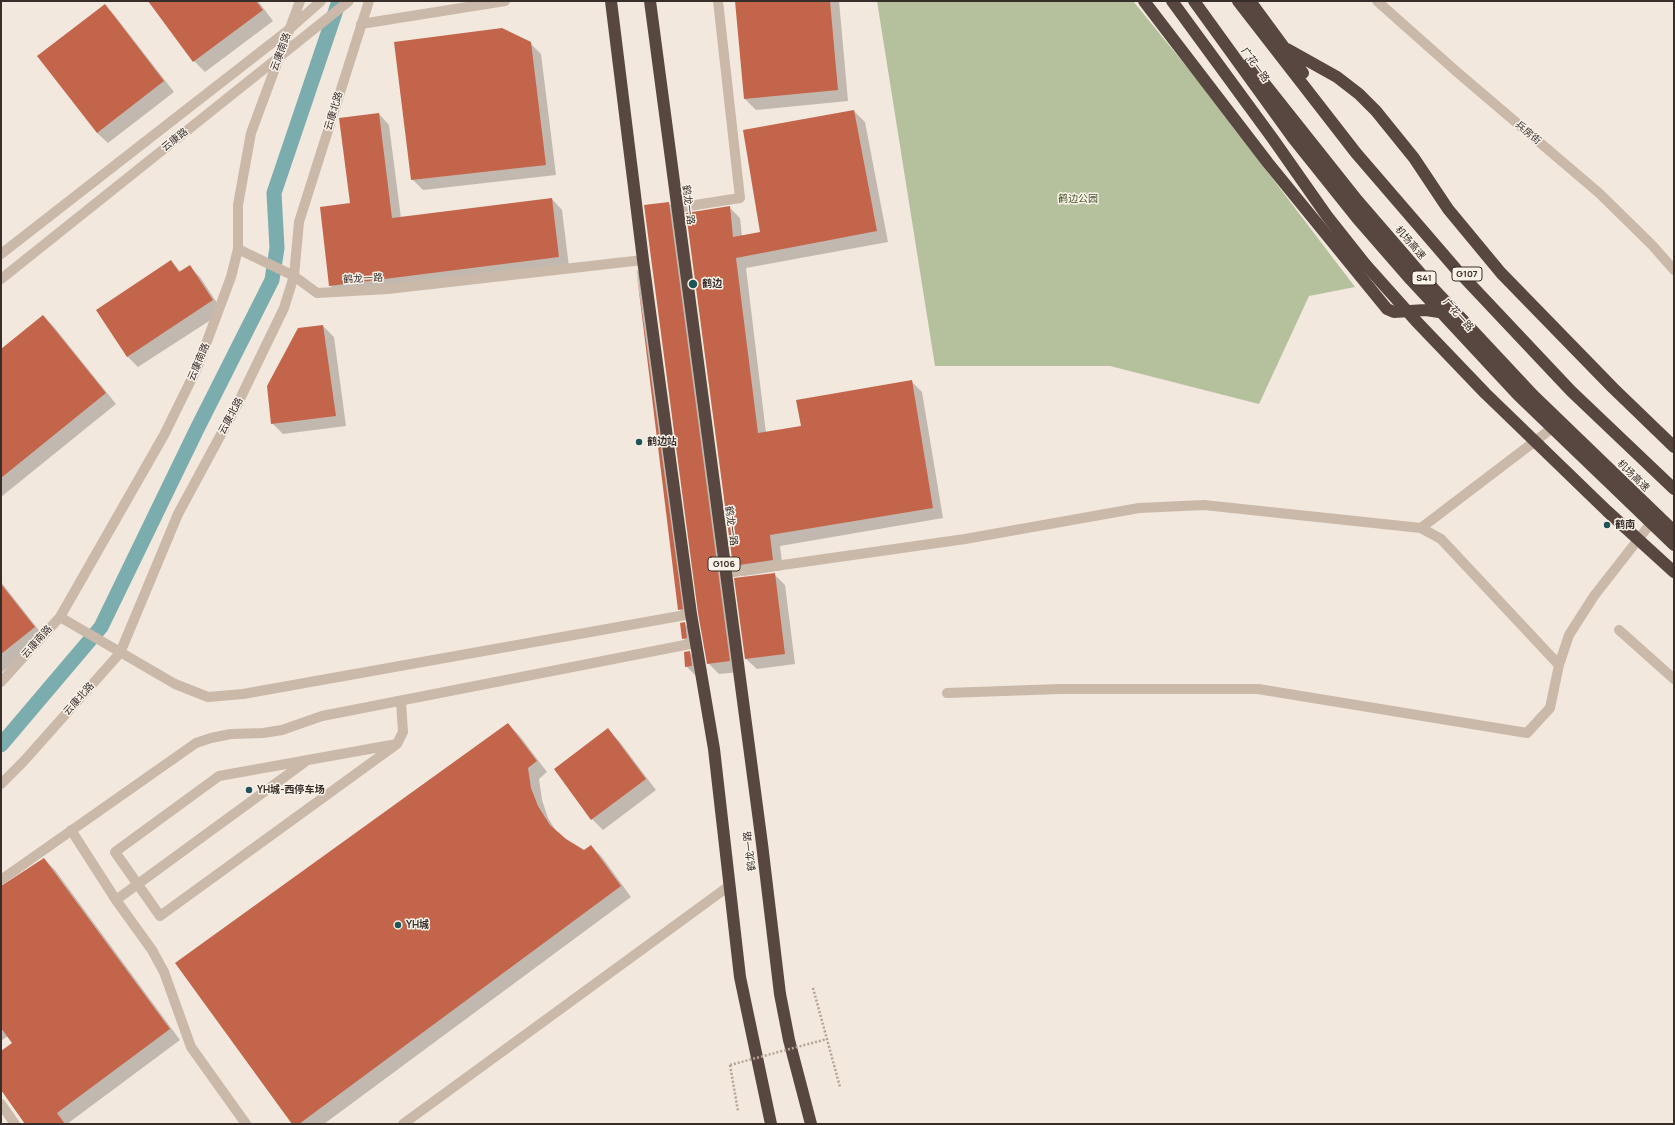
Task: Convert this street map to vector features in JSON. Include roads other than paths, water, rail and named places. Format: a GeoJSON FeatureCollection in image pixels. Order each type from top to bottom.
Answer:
{"type":"FeatureCollection","features":[{"type":"Feature","properties":{"kind":"highway"},"geometry":{"type":"LineString","coordinates":[[611,1],[643,260],[690,614],[714,749],[741,984],[772,1124]]}},
{"type":"Feature","properties":{"kind":"highway","name":"鹤龙一路"},"geometry":{"type":"LineString","coordinates":[[650,1],[780,994],[789,1040],[811,1124]]}},
{"type":"Feature","properties":{"kind":"highway"},"geometry":{"type":"LineString","coordinates":[[1144,1],[1268,163],[1387,309],[1394,312],[1426,310],[1439,312]]}},
{"type":"Feature","properties":{"kind":"highway"},"geometry":{"type":"LineString","coordinates":[[1172,1],[1273,139],[1327,216],[1365,264],[1426,332],[1485,393],[1607,511],[1674,572]]}},
{"type":"Feature","properties":{"kind":"highway","name":"广花一路"},"geometry":{"type":"LineString","coordinates":[[1194,1],[1303,150],[1362,224],[1439,312],[1551,429],[1674,545]]}},
{"type":"Feature","properties":{"kind":"highway","name":"机场高速"},"geometry":{"type":"LineString","coordinates":[[1202,1],[1310,142],[1433,288],[1532,395],[1674,532]]}},
{"type":"Feature","properties":{"kind":"highway","name":"机场高速"},"geometry":{"type":"LineString","coordinates":[[1238,1],[1356,153],[1461,275],[1571,391],[1674,489]]}},
{"type":"Feature","properties":{"kind":"highway","name":"G107"},"geometry":{"type":"LineString","coordinates":[[1250,1],[1389,182],[1476,283],[1576,387],[1674,479]]}},
{"type":"Feature","properties":{"kind":"highway"},"geometry":{"type":"LineString","coordinates":[[1284,47],[1337,77],[1359,94],[1376,111],[1414,158],[1448,209],[1496,267],[1613,388],[1674,447]]}},
{"type":"Feature","properties":{"kind":"street","name":"云康南路"},"geometry":{"type":"LineString","coordinates":[[1,682],[60,617],[164,435],[197,368],[231,277],[238,249],[238,205],[251,133],[300,1]]}},
{"type":"Feature","properties":{"kind":"street","name":"云康路"},"geometry":{"type":"LineString","coordinates":[[1,254],[290,28],[321,1]]}},
{"type":"Feature","properties":{"kind":"street","name":"云康路"},"geometry":{"type":"LineString","coordinates":[[1,279],[349,1]]}},
{"type":"Feature","properties":{"kind":"street","name":"云康北路"},"geometry":{"type":"LineString","coordinates":[[1,784],[24,761],[120,653],[178,514],[238,403],[284,308],[294,276],[299,222],[369,1]]}},
{"type":"Feature","properties":{"kind":"street"},"geometry":{"type":"LineString","coordinates":[[361,24],[505,1]]}},
{"type":"Feature","properties":{"kind":"street"},"geometry":{"type":"LineString","coordinates":[[676,208],[740,198],[718,1]]}},
{"type":"Feature","properties":{"kind":"street","name":"兵房街"},"geometry":{"type":"LineString","coordinates":[[1378,1],[1456,72],[1598,193],[1652,245],[1674,270]]}},
{"type":"Feature","properties":{"kind":"street","name":"鹤龙一路"},"geometry":{"type":"LineString","coordinates":[[238,249],[294,276],[317,293],[388,289],[643,260]]}},
{"type":"Feature","properties":{"kind":"street"},"geometry":{"type":"LineString","coordinates":[[1421,528],[1551,429]]}},
{"type":"Feature","properties":{"kind":"street"},"geometry":{"type":"LineString","coordinates":[[726,573],[966,539],[1139,508],[1204,506],[1421,528],[1441,539],[1559,665]]}},
{"type":"Feature","properties":{"kind":"street"},"geometry":{"type":"LineString","coordinates":[[947,693],[1060,689],[1258,689],[1527,733],[1550,708],[1559,665],[1569,636],[1594,596],[1651,524]]}},
{"type":"Feature","properties":{"kind":"street"},"geometry":{"type":"LineString","coordinates":[[60,617],[175,684],[208,697],[243,694],[690,614]]}},
{"type":"Feature","properties":{"kind":"street"},"geometry":{"type":"LineString","coordinates":[[1619,630],[1674,679]]}},
{"type":"Feature","properties":{"kind":"street"},"geometry":{"type":"LineString","coordinates":[[1,880],[196,744],[211,738],[231,734],[263,733],[282,730],[322,716],[401,702],[695,643]]}},
{"type":"Feature","properties":{"kind":"street"},"geometry":{"type":"LineString","coordinates":[[397,744],[219,776],[115,852],[160,916],[397,744],[403,732],[401,702]]}},
{"type":"Feature","properties":{"kind":"street"},"geometry":{"type":"LineString","coordinates":[[116,900],[307,760]]}},
{"type":"Feature","properties":{"kind":"street"},"geometry":{"type":"LineString","coordinates":[[71,830],[116,900],[152,950],[164,972],[191,1047],[246,1124]]}},
{"type":"Feature","properties":{"kind":"street"},"geometry":{"type":"LineString","coordinates":[[403,1124],[729,886]]}},
{"type":"Feature","properties":{"kind":"street"},"geometry":{"type":"LineString","coordinates":[[1,1104],[15,1124]]}},
{"type":"Feature","properties":{"kind":"waterway"},"geometry":{"type":"LineString","coordinates":[[1,745],[101,627],[197,429],[272,280],[277,248],[274,193],[339,1]]}},
{"type":"Feature","properties":{"kind":"place","name":"鹤边"},"geometry":{"type":"Point","coordinates":[693,284]}},
{"type":"Feature","properties":{"kind":"place","name":"鹤边站"},"geometry":{"type":"Point","coordinates":[639,442]}},
{"type":"Feature","properties":{"kind":"place","name":"鹤南"},"geometry":{"type":"Point","coordinates":[1607,525]}},
{"type":"Feature","properties":{"kind":"place","name":"YH城-西停车场"},"geometry":{"type":"Point","coordinates":[249,790]}},
{"type":"Feature","properties":{"kind":"place","name":"YH城"},"geometry":{"type":"Point","coordinates":[398,925]}},
{"type":"Feature","properties":{"kind":"park label","name":"鹤边公园"},"geometry":{"type":"Point","coordinates":[1078,199]}}]}
